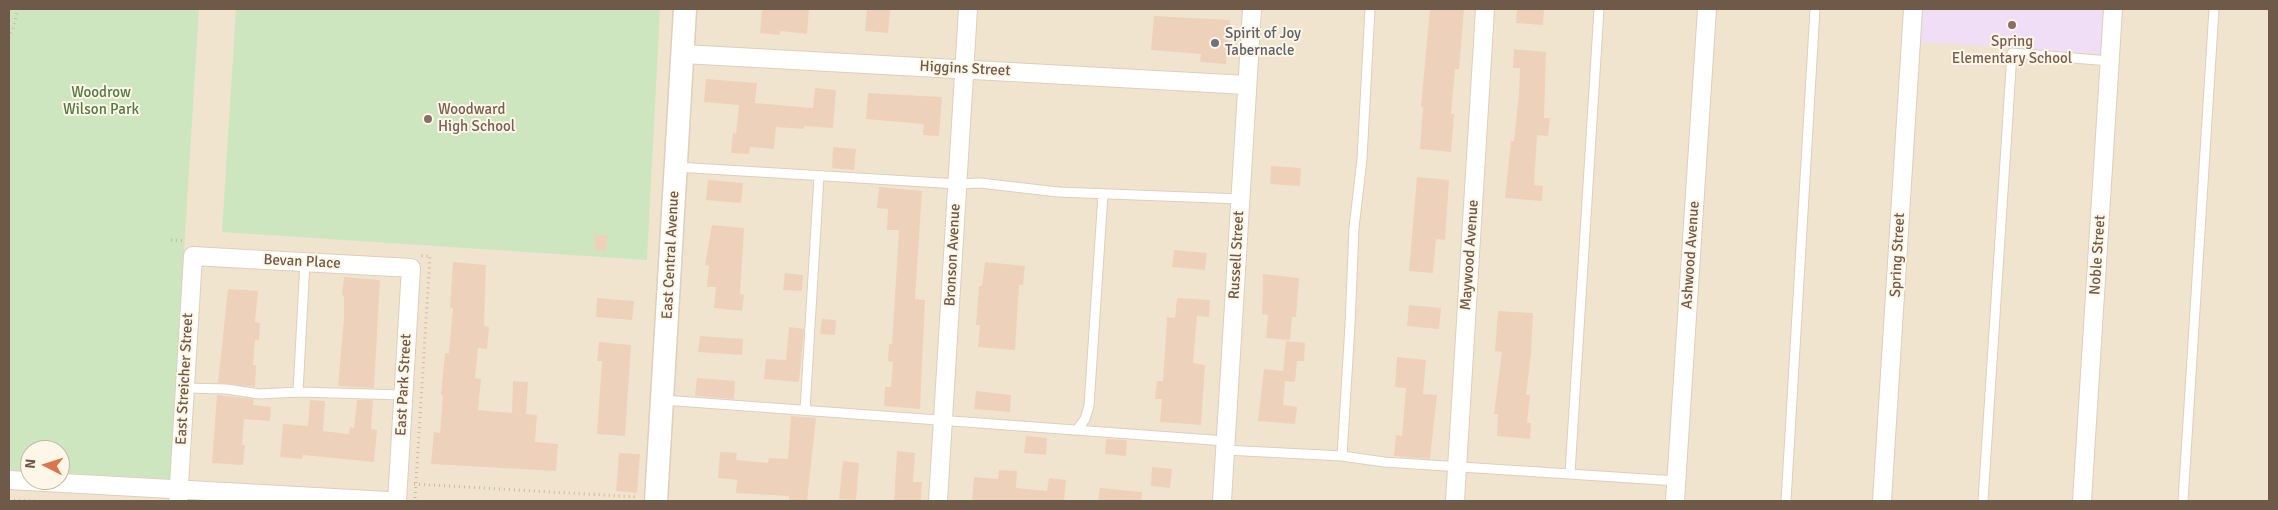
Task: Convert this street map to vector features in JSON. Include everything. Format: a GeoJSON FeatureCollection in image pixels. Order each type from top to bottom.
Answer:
{"type":"FeatureCollection","features":[{"type":"Feature","properties":{"kind":"street","name":"East Central Avenue"},"geometry":{"type":"LineString","coordinates":[[656,501],[685,9]]}},
{"type":"Feature","properties":{"kind":"street","name":"Bronson Avenue"},"geometry":{"type":"LineString","coordinates":[[938,501],[968,9]]}},
{"type":"Feature","properties":{"kind":"street","name":"Russell Street"},"geometry":{"type":"LineString","coordinates":[[1222,501],[1252,9]]}},
{"type":"Feature","properties":{"kind":"street","name":"Maywood Avenue"},"geometry":{"type":"LineString","coordinates":[[1455,501],[1486,9]]}},
{"type":"Feature","properties":{"kind":"street","name":"Ashwood Avenue"},"geometry":{"type":"LineString","coordinates":[[1675,501],[1707,9]]}},
{"type":"Feature","properties":{"kind":"street","name":"Spring Street"},"geometry":{"type":"LineString","coordinates":[[1882,501],[1913,9]]}},
{"type":"Feature","properties":{"kind":"street","name":"Noble Street"},"geometry":{"type":"LineString","coordinates":[[2082,501],[2114,9]]}},
{"type":"Feature","properties":{"kind":"street","name":"Higgins Street"},"geometry":{"type":"LineString","coordinates":[[682,54],[1247,85]]}},
{"type":"Feature","properties":{"kind":"street","name":"Bevan Place"},"geometry":{"type":"LineString","coordinates":[[192,249],[305,262],[411,262]]}},
{"type":"Feature","properties":{"kind":"street","name":"East Streicher Street"},"geometry":{"type":"LineString","coordinates":[[178,495],[192,249]]}},
{"type":"Feature","properties":{"kind":"street","name":"East Park Street"},"geometry":{"type":"LineString","coordinates":[[398,501],[411,262]]}},
{"type":"Feature","properties":{"kind":"street"},"geometry":{"type":"LineString","coordinates":[[9,480],[178,495],[388,501]]}},
{"type":"Feature","properties":{"kind":"lane"},"geometry":{"type":"LineString","coordinates":[[1342,456],[1354,228],[1362,159],[1370,9]]}},
{"type":"Feature","properties":{"kind":"lane"},"geometry":{"type":"LineString","coordinates":[[1570,473],[1600,9]]}},
{"type":"Feature","properties":{"kind":"lane"},"geometry":{"type":"LineString","coordinates":[[1786,501],[1815,9]]}},
{"type":"Feature","properties":{"kind":"lane"},"geometry":{"type":"LineString","coordinates":[[2183,501],[2214,9]]}},
{"type":"Feature","properties":{"kind":"lane"},"geometry":{"type":"LineString","coordinates":[[1983,501],[2012,53],[2110,61]]}},
{"type":"Feature","properties":{"kind":"lane"},"geometry":{"type":"LineString","coordinates":[[676,167],[958,184],[980,183],[1058,192],[1240,198]]}},
{"type":"Feature","properties":{"kind":"lane"},"geometry":{"type":"LineString","coordinates":[[805,410],[820,176]]}},
{"type":"Feature","properties":{"kind":"lane"},"geometry":{"type":"LineString","coordinates":[[1077,430],[1085,419],[1089,406],[1103,194]]}},
{"type":"Feature","properties":{"kind":"lane"},"geometry":{"type":"LineString","coordinates":[[298,392],[305,262]]}},
{"type":"Feature","properties":{"kind":"lane"},"geometry":{"type":"LineString","coordinates":[[185,388],[226,389],[260,394],[298,392],[404,395]]}},
{"type":"Feature","properties":{"kind":"lane"},"geometry":{"type":"LineString","coordinates":[[663,400],[1077,430],[1342,456],[1384,462],[1677,481]]}},
{"type":"Feature","properties":{"kind":"path"},"geometry":{"type":"LineString","coordinates":[[9,38],[18,9]]}},
{"type":"Feature","properties":{"kind":"path"},"geometry":{"type":"LineString","coordinates":[[172,240],[192,249]]}},
{"type":"Feature","properties":{"kind":"path"},"geometry":{"type":"LineString","coordinates":[[411,262],[430,256],[415,501]]}},
{"type":"Feature","properties":{"kind":"path"},"geometry":{"type":"LineString","coordinates":[[398,484],[640,497],[639,501]]}},
{"type":"Feature","properties":{"kind":"path"},"geometry":{"type":"LineString","coordinates":[[9,500],[37,501]]}},
{"type":"Feature","properties":{"kind":"shaded area"},"geometry":{"type":"Polygon","coordinates":[[[9,9],[2269,9],[2269,501],[9,501],[9,9]]]}},
{"type":"Feature","properties":{"kind":"shaded area","name":"Spring Elementary School"},"geometry":{"type":"Polygon","coordinates":[[[1923,9],[2104,9],[2101,54],[1920,42],[1923,9]]]}},
{"type":"Feature","properties":{"kind":"green space","name":"Woodrow Wilson Park"},"geometry":{"type":"Polygon","coordinates":[[[9,9],[199,9],[170,479],[70,474],[70,440],[20,440],[20,472],[9,471],[9,9]]]}},
{"type":"Feature","properties":{"kind":"green space","name":"Woodward High School"},"geometry":{"type":"Polygon","coordinates":[[[236,9],[660,9],[647,260],[222,232],[236,9]]]}},
{"type":"Feature","properties":{"kind":"building"},"geometry":{"type":"Polygon","coordinates":[[[762,9],[809,9],[807,34],[780,31],[780,35],[760,33],[762,9]]]}},
{"type":"Feature","properties":{"kind":"building"},"geometry":{"type":"Polygon","coordinates":[[[867,9],[890,9],[888,33],[865,31],[867,9]]]}},
{"type":"Feature","properties":{"kind":"building"},"geometry":{"type":"Polygon","coordinates":[[[1430,9],[1464,9],[1459,69],[1455,69],[1451,114],[1454,114],[1451,152],[1420,149],[1423,107],[1421,106],[1430,9]]]}},
{"type":"Feature","properties":{"kind":"building"},"geometry":{"type":"Polygon","coordinates":[[[1517,9],[1544,9],[1543,25],[1516,23],[1517,9]]]}},
{"type":"Feature","properties":{"kind":"building"},"geometry":{"type":"Polygon","coordinates":[[[1154,16],[1230,20],[1226,64],[1200,62],[1201,54],[1151,50],[1154,16]]]}},
{"type":"Feature","properties":{"kind":"building"},"geometry":{"type":"Polygon","coordinates":[[[1514,49],[1546,52],[1544,118],[1550,118],[1548,136],[1537,135],[1534,185],[1543,186],[1542,201],[1505,198],[1511,141],[1514,141],[1519,93],[1520,68],[1513,68],[1514,49]]]}},
{"type":"Feature","properties":{"kind":"building"},"geometry":{"type":"Polygon","coordinates":[[[706,79],[757,83],[755,103],[813,108],[815,88],[836,90],[833,128],[804,126],[804,129],[776,127],[774,149],[750,147],[749,154],[731,153],[733,133],[736,134],[739,105],[704,102],[706,79]]]}},
{"type":"Feature","properties":{"kind":"building"},"geometry":{"type":"Polygon","coordinates":[[[868,93],[942,97],[939,136],[923,135],[924,124],[866,119],[868,93]]]}},
{"type":"Feature","properties":{"kind":"building"},"geometry":{"type":"Polygon","coordinates":[[[833,147],[856,149],[854,170],[832,168],[833,147]]]}},
{"type":"Feature","properties":{"kind":"building"},"geometry":{"type":"Polygon","coordinates":[[[1271,166],[1301,168],[1300,186],[1270,184],[1271,166]]]}},
{"type":"Feature","properties":{"kind":"building"},"geometry":{"type":"Polygon","coordinates":[[[1417,177],[1449,180],[1445,240],[1436,239],[1433,273],[1409,271],[1417,177]]]}},
{"type":"Feature","properties":{"kind":"building"},"geometry":{"type":"Polygon","coordinates":[[[708,180],[743,183],[741,203],[706,200],[708,180]]]}},
{"type":"Feature","properties":{"kind":"building"},"geometry":{"type":"Polygon","coordinates":[[[879,187],[922,191],[915,299],[925,300],[920,409],[884,406],[885,387],[891,387],[893,362],[888,361],[889,344],[892,344],[899,230],[887,230],[888,209],[877,208],[879,187]]]}},
{"type":"Feature","properties":{"kind":"building"},"geometry":{"type":"Polygon","coordinates":[[[712,225],[744,228],[740,294],[744,295],[742,311],[714,308],[716,287],[707,287],[709,266],[705,265],[712,225]]]}},
{"type":"Feature","properties":{"kind":"building"},"geometry":{"type":"Polygon","coordinates":[[[595,235],[608,236],[606,251],[594,250],[595,235]]]}},
{"type":"Feature","properties":{"kind":"building"},"geometry":{"type":"Polygon","coordinates":[[[1174,250],[1207,253],[1205,270],[1172,267],[1174,250]]]}},
{"type":"Feature","properties":{"kind":"building"},"geometry":{"type":"Polygon","coordinates":[[[453,262],[486,265],[484,326],[489,327],[487,349],[478,348],[475,378],[481,379],[478,410],[512,413],[513,381],[528,382],[526,414],[537,415],[535,442],[558,444],[556,471],[431,464],[434,432],[440,433],[445,353],[449,353],[453,308],[450,308],[453,262]]]}},
{"type":"Feature","properties":{"kind":"building"},"geometry":{"type":"Polygon","coordinates":[[[985,262],[1025,266],[1023,285],[1019,285],[1015,350],[978,347],[980,325],[976,325],[979,286],[982,286],[985,262]]]}},
{"type":"Feature","properties":{"kind":"building"},"geometry":{"type":"Polygon","coordinates":[[[785,273],[803,275],[802,291],[783,290],[785,273]]]}},
{"type":"Feature","properties":{"kind":"building"},"geometry":{"type":"Polygon","coordinates":[[[1263,274],[1299,278],[1296,317],[1292,317],[1290,340],[1266,338],[1268,315],[1262,314],[1263,274]]]}},
{"type":"Feature","properties":{"kind":"building"},"geometry":{"type":"Polygon","coordinates":[[[344,277],[380,280],[374,388],[338,386],[344,318],[344,296],[342,295],[344,277]]]}},
{"type":"Feature","properties":{"kind":"building"},"geometry":{"type":"Polygon","coordinates":[[[228,289],[258,291],[255,322],[260,323],[259,340],[255,340],[253,365],[256,365],[255,387],[218,383],[228,289]]]}},
{"type":"Feature","properties":{"kind":"building"},"geometry":{"type":"Polygon","coordinates":[[[597,298],[634,301],[632,320],[596,317],[597,298]]]}},
{"type":"Feature","properties":{"kind":"building"},"geometry":{"type":"Polygon","coordinates":[[[1177,298],[1210,300],[1209,317],[1197,316],[1193,363],[1205,365],[1201,425],[1160,422],[1162,399],[1155,399],[1157,381],[1163,381],[1167,317],[1175,318],[1177,298]]]}},
{"type":"Feature","properties":{"kind":"building"},"geometry":{"type":"Polygon","coordinates":[[[1409,305],[1441,308],[1439,329],[1407,326],[1409,305]]]}},
{"type":"Feature","properties":{"kind":"building"},"geometry":{"type":"Polygon","coordinates":[[[1498,311],[1533,313],[1526,395],[1530,395],[1527,423],[1531,423],[1530,439],[1497,436],[1498,414],[1494,414],[1502,352],[1495,351],[1498,311]]]}},
{"type":"Feature","properties":{"kind":"building"},"geometry":{"type":"Polygon","coordinates":[[[822,319],[836,320],[835,335],[820,334],[822,319]]]}},
{"type":"Feature","properties":{"kind":"building"},"geometry":{"type":"Polygon","coordinates":[[[789,327],[804,329],[799,382],[764,379],[766,359],[786,360],[789,327]]]}},
{"type":"Feature","properties":{"kind":"building"},"geometry":{"type":"Polygon","coordinates":[[[700,336],[743,339],[742,355],[698,352],[700,336]]]}},
{"type":"Feature","properties":{"kind":"building"},"geometry":{"type":"Polygon","coordinates":[[[1286,341],[1305,343],[1304,361],[1297,361],[1295,382],[1285,381],[1283,405],[1297,407],[1295,424],[1258,421],[1264,369],[1283,371],[1286,341]]]}},
{"type":"Feature","properties":{"kind":"building"},"geometry":{"type":"Polygon","coordinates":[[[599,342],[631,345],[625,436],[597,434],[602,361],[597,361],[599,342]]]}},
{"type":"Feature","properties":{"kind":"building"},"geometry":{"type":"Polygon","coordinates":[[[1397,357],[1426,360],[1423,394],[1437,395],[1430,459],[1394,456],[1396,435],[1402,436],[1406,388],[1395,387],[1397,357]]]}},
{"type":"Feature","properties":{"kind":"building"},"geometry":{"type":"Polygon","coordinates":[[[697,378],[735,381],[734,399],[695,396],[697,378]]]}},
{"type":"Feature","properties":{"kind":"building"},"geometry":{"type":"Polygon","coordinates":[[[976,391],[1011,395],[1010,412],[974,409],[976,391]]]}},
{"type":"Feature","properties":{"kind":"building"},"geometry":{"type":"Polygon","coordinates":[[[217,395],[254,399],[253,405],[271,407],[270,421],[244,419],[242,445],[245,445],[243,465],[212,463],[217,395]]]}},
{"type":"Feature","properties":{"kind":"building"},"geometry":{"type":"Polygon","coordinates":[[[310,400],[325,401],[323,431],[349,434],[350,427],[354,428],[357,400],[373,400],[371,429],[377,430],[374,462],[303,455],[302,459],[280,457],[283,424],[308,426],[310,400]]]}},
{"type":"Feature","properties":{"kind":"building"},"geometry":{"type":"Polygon","coordinates":[[[791,416],[816,418],[807,501],[789,501],[789,496],[736,493],[737,480],[718,478],[720,452],[737,453],[736,460],[768,463],[769,458],[788,459],[791,416]]]}},
{"type":"Feature","properties":{"kind":"building"},"geometry":{"type":"Polygon","coordinates":[[[1026,436],[1047,438],[1046,455],[1024,453],[1026,436]]]}},
{"type":"Feature","properties":{"kind":"building"},"geometry":{"type":"Polygon","coordinates":[[[1106,439],[1127,440],[1126,456],[1105,454],[1106,439]]]}},
{"type":"Feature","properties":{"kind":"building"},"geometry":{"type":"Polygon","coordinates":[[[897,451],[915,453],[913,482],[922,482],[921,501],[894,501],[897,451]]]}},
{"type":"Feature","properties":{"kind":"building"},"geometry":{"type":"Polygon","coordinates":[[[619,453],[640,454],[637,493],[616,491],[619,453]]]}},
{"type":"Feature","properties":{"kind":"building"},"geometry":{"type":"Polygon","coordinates":[[[843,461],[859,463],[856,500],[839,499],[843,461]]]}},
{"type":"Feature","properties":{"kind":"building"},"geometry":{"type":"Polygon","coordinates":[[[1152,467],[1172,469],[1170,488],[1151,486],[1152,467]]]}},
{"type":"Feature","properties":{"kind":"building"},"geometry":{"type":"Polygon","coordinates":[[[999,470],[1017,471],[1016,488],[1047,491],[1049,478],[1066,480],[1064,501],[972,501],[974,477],[998,479],[999,470]]]}},
{"type":"Feature","properties":{"kind":"building"},"geometry":{"type":"Polygon","coordinates":[[[1100,488],[1142,492],[1141,501],[1098,501],[1100,488]]]}},
{"type":"Feature","properties":{"kind":"place","name":"Spring Elementary School"},"geometry":{"type":"Point","coordinates":[2012,25]}},
{"type":"Feature","properties":{"kind":"place","name":"Spirit of Joy Tabernacle"},"geometry":{"type":"Point","coordinates":[1215,43]}},
{"type":"Feature","properties":{"kind":"place","name":"Woodward High School"},"geometry":{"type":"Point","coordinates":[428,119]}}]}
